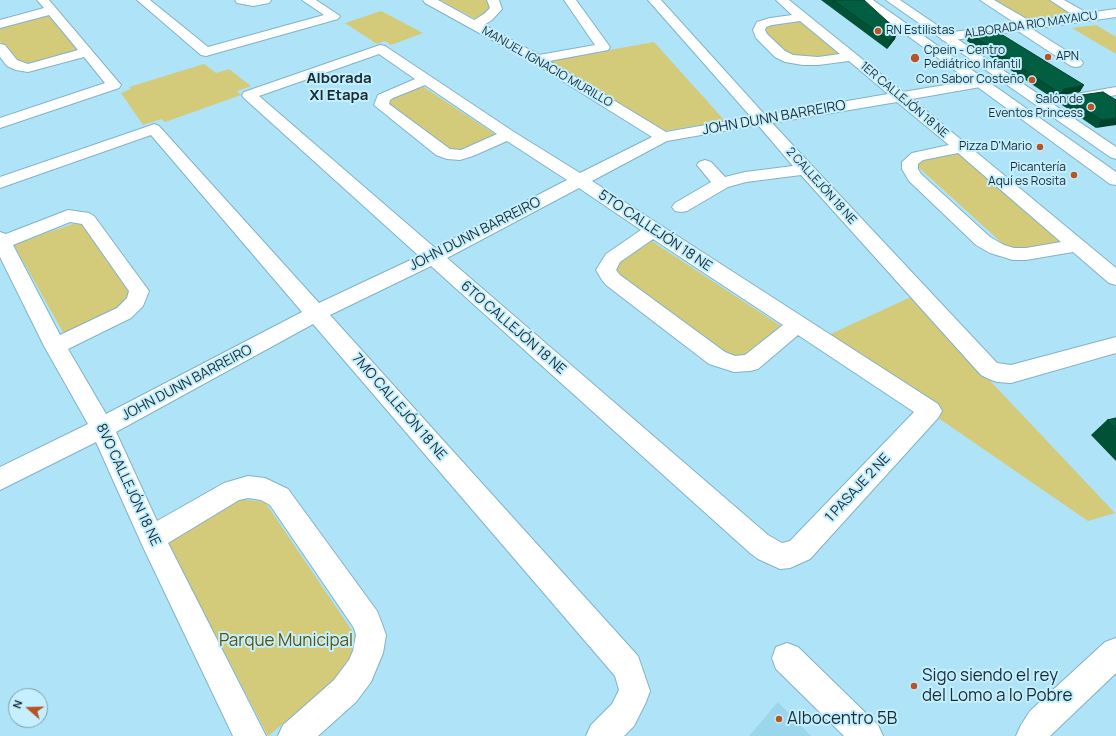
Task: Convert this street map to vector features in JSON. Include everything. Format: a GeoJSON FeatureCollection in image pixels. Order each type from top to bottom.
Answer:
{"type":"FeatureCollection","features":[{"type":"Feature","properties":{"kind":"street"},"geometry":{"type":"LineString","coordinates":[[143,0],[206,52],[334,16],[308,0]]}},
{"type":"Feature","properties":{"kind":"street"},"geometry":{"type":"LineString","coordinates":[[242,0],[254,2],[265,0]]}},
{"type":"Feature","properties":{"kind":"street","name":"MANUEL IGNACIO MURILLO"},"geometry":{"type":"LineString","coordinates":[[429,0],[537,59],[663,137]]}},
{"type":"Feature","properties":{"kind":"street"},"geometry":{"type":"LineString","coordinates":[[474,25],[493,13],[496,9],[493,0]]}},
{"type":"Feature","properties":{"kind":"street"},"geometry":{"type":"LineString","coordinates":[[537,59],[603,47],[570,0]]}},
{"type":"Feature","properties":{"kind":"street","name":"2 CALLEJÓN 18 NE"},"geometry":{"type":"LineString","coordinates":[[654,0],[805,169],[989,369],[997,373],[1011,374],[1116,345]]}},
{"type":"Feature","properties":{"kind":"street","name":"1ER CALLEJÓN 18 NE"},"geometry":{"type":"LineString","coordinates":[[782,0],[932,123],[1116,278]]}},
{"type":"Feature","properties":{"kind":"street"},"geometry":{"type":"LineString","coordinates":[[865,0],[1116,180]]}},
{"type":"Feature","properties":{"kind":"street"},"geometry":{"type":"LineString","coordinates":[[892,0],[1116,154]]}},
{"type":"Feature","properties":{"kind":"street"},"geometry":{"type":"LineString","coordinates":[[986,0],[1076,63]]}},
{"type":"Feature","properties":{"kind":"street"},"geometry":{"type":"LineString","coordinates":[[1056,0],[1084,17]]}},
{"type":"Feature","properties":{"kind":"street"},"geometry":{"type":"LineString","coordinates":[[0,24],[47,5],[114,85],[0,123]]}},
{"type":"Feature","properties":{"kind":"street","name":"ALBORADA RIO MAYAICU"},"geometry":{"type":"LineString","coordinates":[[947,37],[1116,13]]}},
{"type":"Feature","properties":{"kind":"street"},"geometry":{"type":"LineString","coordinates":[[802,17],[770,22],[761,25],[759,30],[761,35],[780,54],[790,59],[818,62],[851,57]]}},
{"type":"Feature","properties":{"kind":"street"},"geometry":{"type":"LineString","coordinates":[[0,48],[12,63],[28,68],[87,52]]}},
{"type":"Feature","properties":{"kind":"street","name":"5TO CALLEJÓN 18 NE"},"geometry":{"type":"LineString","coordinates":[[249,95],[380,49],[508,135],[579,180],[797,325],[930,411]]}},
{"type":"Feature","properties":{"kind":"street"},"geometry":{"type":"LineString","coordinates":[[426,80],[388,95],[383,98],[381,105],[442,152],[447,154],[460,155],[467,153],[508,135]]}},
{"type":"Feature","properties":{"kind":"street","name":"JOHN DUNN BARREIRO"},"geometry":{"type":"LineString","coordinates":[[0,479],[102,428],[317,314],[433,257],[663,137],[981,83]]}},
{"type":"Feature","properties":{"kind":"street"},"geometry":{"type":"LineString","coordinates":[[1065,100],[1116,91]]}},
{"type":"Feature","properties":{"kind":"street","name":"6TO CALLEJÓN 18 NE"},"geometry":{"type":"LineString","coordinates":[[249,95],[759,544],[780,556]]}},
{"type":"Feature","properties":{"kind":"street","name":"7MO CALLEJÓN 18 NE"},"geometry":{"type":"LineString","coordinates":[[0,183],[154,129],[627,668],[635,691],[623,715],[602,736]]}},
{"type":"Feature","properties":{"kind":"street"},"geometry":{"type":"LineString","coordinates":[[1054,135],[1081,150],[1116,174]]}},
{"type":"Feature","properties":{"kind":"street"},"geometry":{"type":"LineString","coordinates":[[961,148],[918,156],[910,162],[910,169],[915,177],[983,241],[997,249],[1013,254],[1026,254],[1076,245]]}},
{"type":"Feature","properties":{"kind":"street"},"geometry":{"type":"LineString","coordinates":[[705,165],[722,184]]}},
{"type":"Feature","properties":{"kind":"street"},"geometry":{"type":"LineString","coordinates":[[681,207],[722,184],[745,177],[805,169]]}},
{"type":"Feature","properties":{"kind":"street"},"geometry":{"type":"LineString","coordinates":[[1,240],[68,216],[83,217],[88,220],[139,291],[136,301],[124,313],[55,346]]}},
{"type":"Feature","properties":{"kind":"street"},"geometry":{"type":"LineString","coordinates":[[653,230],[613,258],[606,270],[608,275],[717,358],[734,364],[750,363],[797,325]]}},
{"type":"Feature","properties":{"kind":"street","name":"8VO CALLEJÓN 18 NE"},"geometry":{"type":"LineString","coordinates":[[1,240],[55,346],[102,428],[152,538],[250,736]]}},
{"type":"Feature","properties":{"kind":"street","name":"1 PASAJE 2 NE"},"geometry":{"type":"LineString","coordinates":[[780,556],[790,555],[800,550],[930,411]]}},
{"type":"Feature","properties":{"kind":"street"},"geometry":{"type":"LineString","coordinates":[[152,538],[233,491],[248,487],[260,488],[280,497],[367,621],[371,635],[368,653],[360,671],[349,686],[294,736]]}},
{"type":"Feature","properties":{"kind":"street"},"geometry":{"type":"LineString","coordinates":[[1032,736],[1041,722],[1116,653]]}},
{"type":"Feature","properties":{"kind":"street"},"geometry":{"type":"LineString","coordinates":[[787,658],[867,736]]}},
{"type":"Feature","properties":{"kind":"shaded area","name":"Albocentro 5B"},"geometry":{"type":"Polygon","coordinates":[[[778,702],[811,736],[749,736],[778,702]]]}},
{"type":"Feature","properties":{"kind":"green space"},"geometry":{"type":"Polygon","coordinates":[[[440,0],[487,0],[490,5],[488,11],[475,19],[440,0]]]}},
{"type":"Feature","properties":{"kind":"green space"},"geometry":{"type":"Polygon","coordinates":[[[992,0],[1051,0],[1074,14],[1025,21],[992,0]]]}},
{"type":"Feature","properties":{"kind":"green space"},"geometry":{"type":"Polygon","coordinates":[[[381,11],[423,33],[391,45],[385,41],[377,44],[345,23],[381,11]]]}},
{"type":"Feature","properties":{"kind":"green space"},"geometry":{"type":"Polygon","coordinates":[[[47,14],[80,51],[26,65],[19,63],[0,41],[0,27],[47,14]]]}},
{"type":"Feature","properties":{"kind":"green space"},"geometry":{"type":"Polygon","coordinates":[[[800,19],[846,56],[815,60],[788,55],[764,30],[768,25],[800,19]]]}},
{"type":"Feature","properties":{"kind":"green space"},"geometry":{"type":"Polygon","coordinates":[[[1096,25],[1116,37],[1116,54],[1072,28],[1096,25]]]}},
{"type":"Feature","properties":{"kind":"green space"},"geometry":{"type":"Polygon","coordinates":[[[654,42],[725,121],[664,131],[549,61],[654,42]]]}},
{"type":"Feature","properties":{"kind":"green space"},"geometry":{"type":"Polygon","coordinates":[[[204,64],[216,73],[229,69],[251,86],[237,91],[241,95],[165,122],[161,119],[143,125],[121,93],[131,89],[129,87],[204,64]]]}},
{"type":"Feature","properties":{"kind":"green space"},"geometry":{"type":"Polygon","coordinates":[[[422,86],[498,136],[455,152],[391,107],[388,103],[393,97],[422,86]]]}},
{"type":"Feature","properties":{"kind":"green space"},"geometry":{"type":"Polygon","coordinates":[[[960,152],[1067,243],[1012,249],[1002,243],[917,166],[929,158],[960,152]]]}},
{"type":"Feature","properties":{"kind":"green space"},"geometry":{"type":"Polygon","coordinates":[[[73,224],[86,225],[134,292],[130,302],[64,334],[14,245],[73,224]]]}},
{"type":"Feature","properties":{"kind":"green space"},"geometry":{"type":"Polygon","coordinates":[[[650,240],[784,328],[751,355],[739,357],[724,354],[616,273],[616,268],[620,258],[650,240]]]}},
{"type":"Feature","properties":{"kind":"green space"},"geometry":{"type":"Polygon","coordinates":[[[911,297],[1115,513],[1088,521],[822,338],[911,297]]]}},
{"type":"Feature","properties":{"kind":"green space","name":"Parque Municipal"},"geometry":{"type":"Polygon","coordinates":[[[239,499],[265,502],[355,635],[351,655],[340,677],[268,736],[168,543],[239,499]]]}},
{"type":"Feature","properties":{"kind":"building"},"geometry":{"type":"Polygon","coordinates":[[[833,0],[864,0],[898,31],[890,41],[833,0]]]}},
{"type":"Feature","properties":{"kind":"building"},"geometry":{"type":"Polygon","coordinates":[[[996,31],[1084,85],[1064,89],[1061,94],[970,34],[996,31]]]}},
{"type":"Feature","properties":{"kind":"building"},"geometry":{"type":"Polygon","coordinates":[[[1103,92],[1116,100],[1116,118],[1101,120],[1067,97],[1103,92]]]}},
{"type":"Feature","properties":{"kind":"building"},"geometry":{"type":"Polygon","coordinates":[[[1116,418],[1116,429],[1107,420],[1116,418]]]}},
{"type":"Feature","properties":{"kind":"place","name":"RN Estilistas"},"geometry":{"type":"Point","coordinates":[878,31]}},
{"type":"Feature","properties":{"kind":"place","name":"APN"},"geometry":{"type":"Point","coordinates":[1048,57]}},
{"type":"Feature","properties":{"kind":"place","name":"Cpein - Centro Pediátrico Infantil"},"geometry":{"type":"Point","coordinates":[915,58]}},
{"type":"Feature","properties":{"kind":"place","name":"Con Sabor Costeño"},"geometry":{"type":"Point","coordinates":[1032,80]}},
{"type":"Feature","properties":{"kind":"place","name":"Salón de Eventos Princess"},"geometry":{"type":"Point","coordinates":[1091,107]}},
{"type":"Feature","properties":{"kind":"place","name":"Pizza D'Mario"},"geometry":{"type":"Point","coordinates":[1040,147]}},
{"type":"Feature","properties":{"kind":"place","name":"Picantería Aquí es Rosita"},"geometry":{"type":"Point","coordinates":[1074,175]}},
{"type":"Feature","properties":{"kind":"place","name":"Sigo siendo el rey del Lomo a lo Pobre"},"geometry":{"type":"Point","coordinates":[914,686]}},
{"type":"Feature","properties":{"kind":"place","name":"Albocentro 5B"},"geometry":{"type":"Point","coordinates":[779,719]}},
{"type":"Feature","properties":{"kind":"district","name":"Alborada XI Etapa"},"geometry":{"type":"Point","coordinates":[339,88]}}]}
